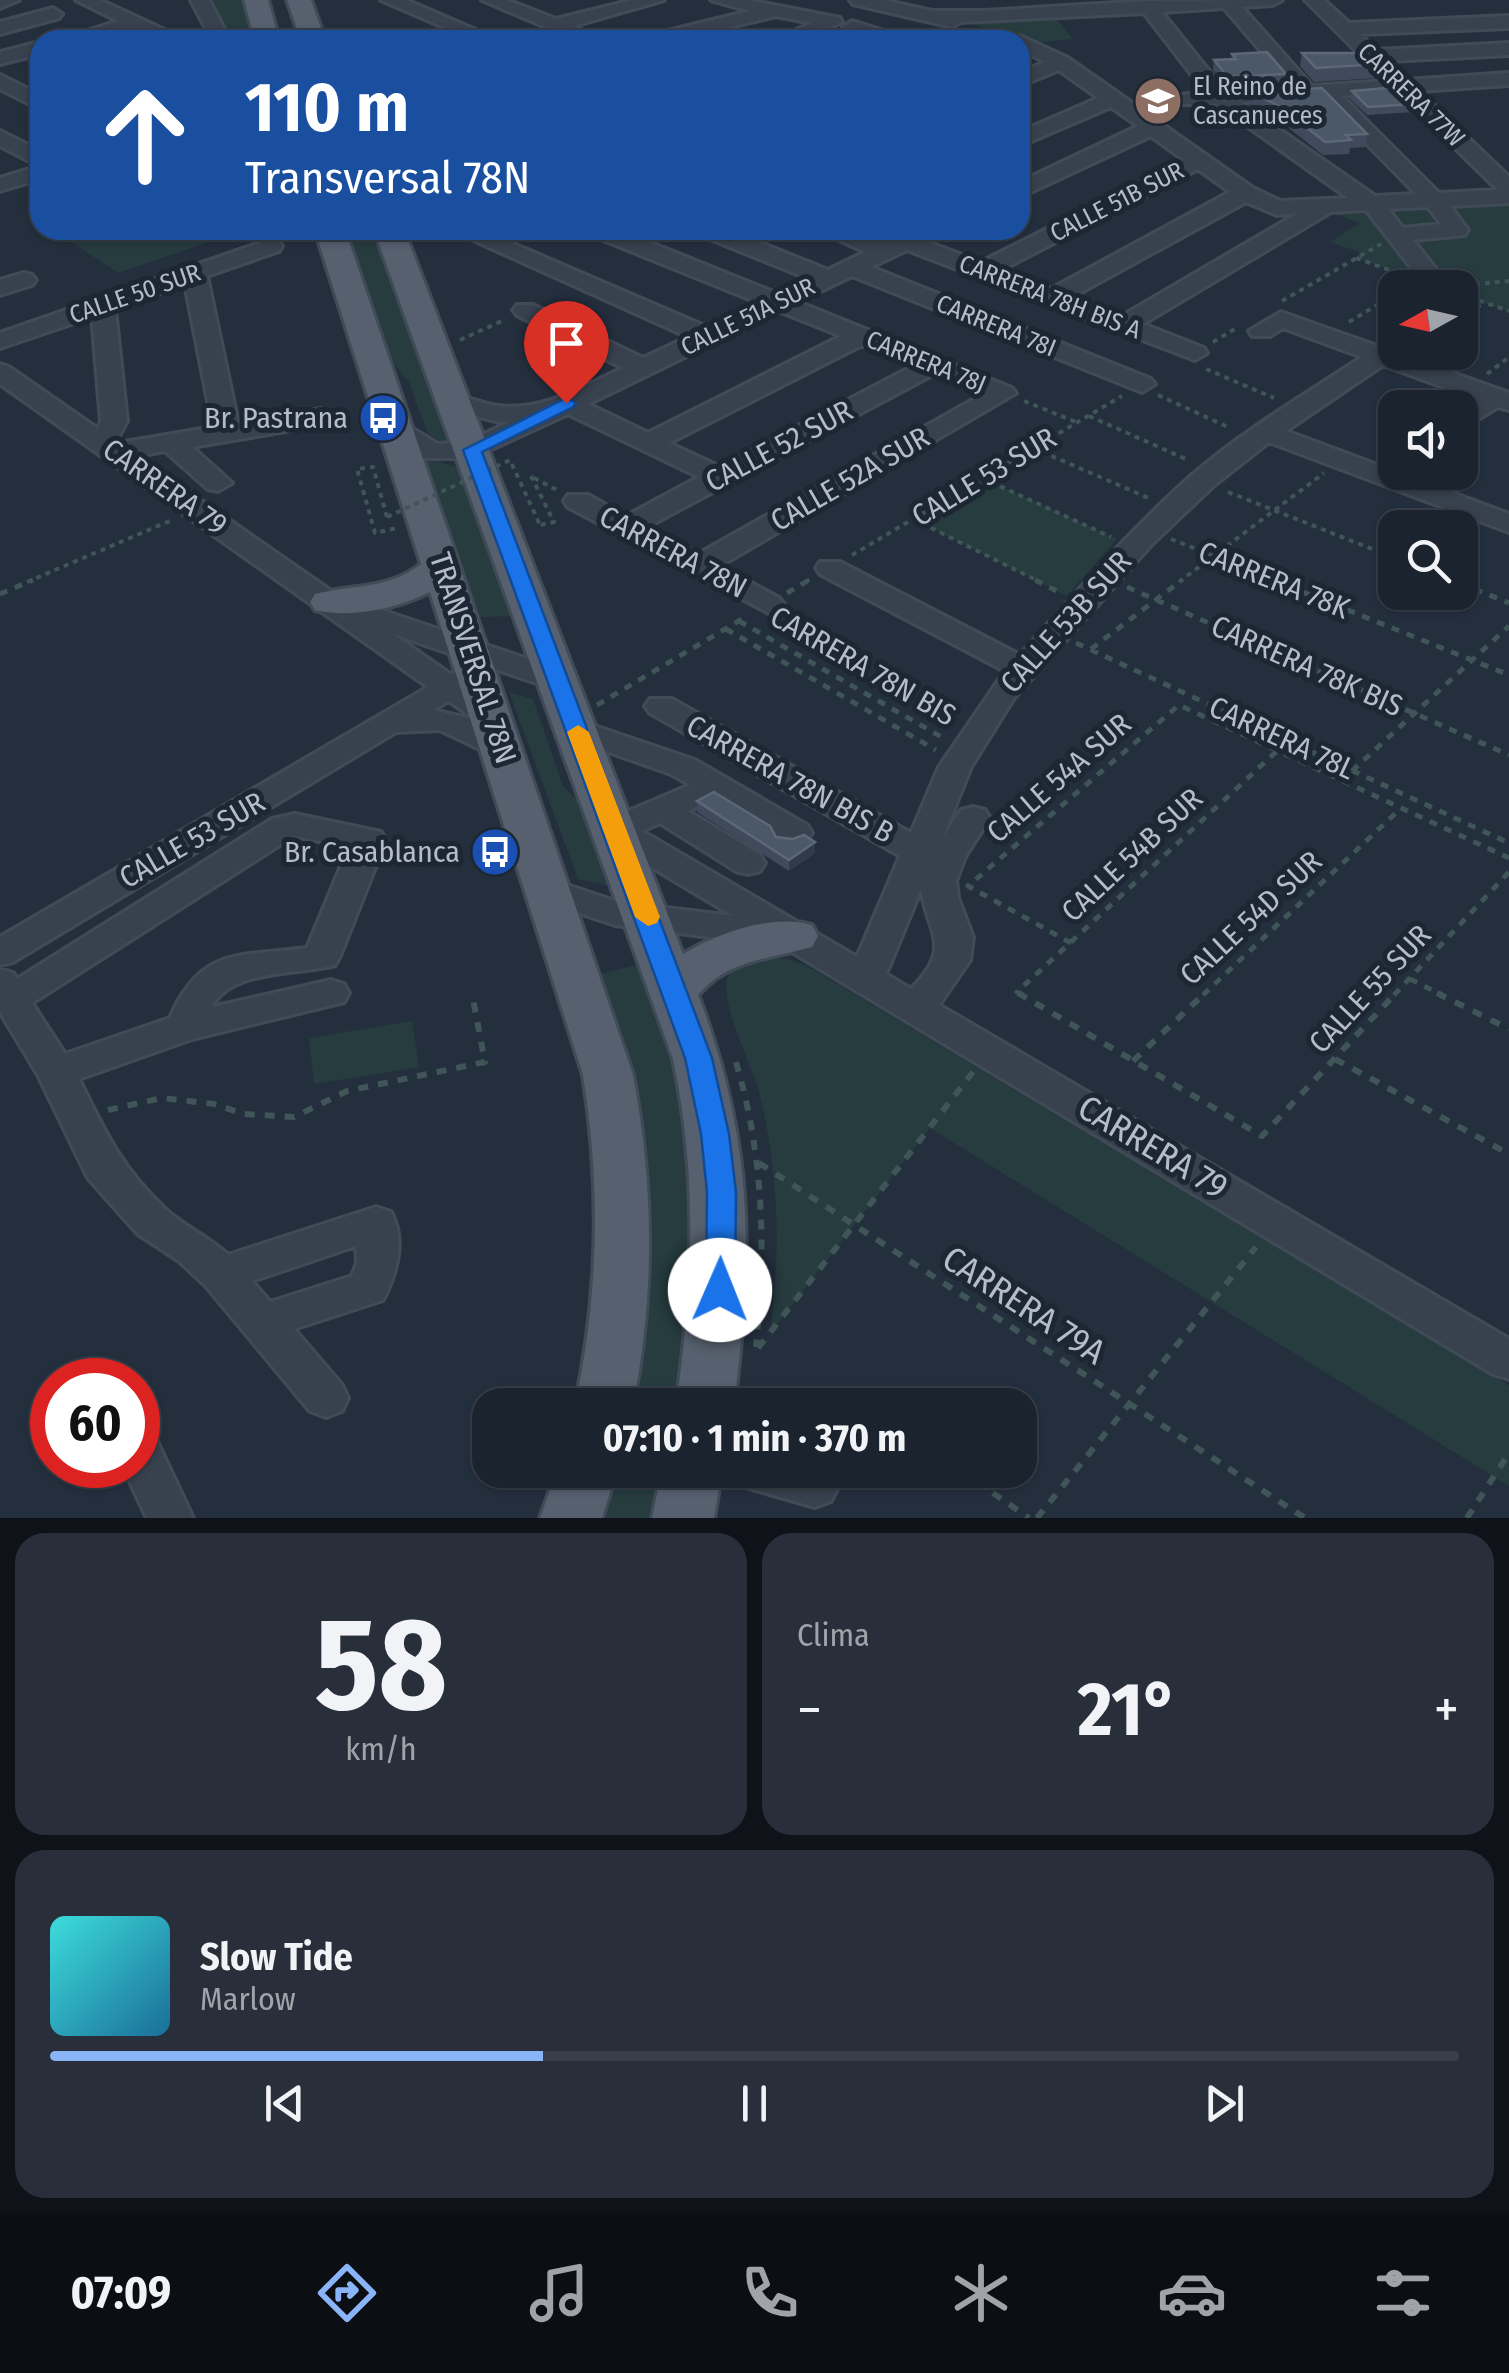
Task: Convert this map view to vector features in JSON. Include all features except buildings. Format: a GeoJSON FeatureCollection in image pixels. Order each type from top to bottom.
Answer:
{"type":"FeatureCollection","features":[{"type":"Feature","properties":{"kind":"main road"},"geometry":{"type":"LineString","coordinates":[[256,0],[264,30]]}},
{"type":"Feature","properties":{"kind":"main road"},"geometry":{"type":"LineString","coordinates":[[299,0],[310,30]]}},
{"type":"Feature","properties":{"kind":"main road","name":"TRANSVERSAL 78N"},"geometry":{"type":"LineString","coordinates":[[333,240],[442,565],[466,669],[497,732],[608,1075],[622,1171],[621,1306],[607,1388]]}},
{"type":"Feature","properties":{"kind":"main road"},"geometry":{"type":"LineString","coordinates":[[393,240],[698,1058],[715,1134],[722,1192],[720,1290],[707,1388]]}},
{"type":"Feature","properties":{"kind":"main road"},"geometry":{"type":"LineString","coordinates":[[329,602],[372,600],[400,592],[442,565]]}},
{"type":"Feature","properties":{"kind":"main road"},"geometry":{"type":"LineString","coordinates":[[675,990],[698,966],[721,953],[753,942],[795,936]]}},
{"type":"Feature","properties":{"kind":"main road"},"geometry":{"type":"LineString","coordinates":[[572,1518],[581,1488]]}},
{"type":"Feature","properties":{"kind":"main road"},"geometry":{"type":"LineString","coordinates":[[682,1518],[688,1488]]}},
{"type":"Feature","properties":{"kind":"street"},"geometry":{"type":"LineString","coordinates":[[0,3],[10,0]]}},
{"type":"Feature","properties":{"kind":"street"},"geometry":{"type":"LineString","coordinates":[[85,0],[125,13],[157,30]]}},
{"type":"Feature","properties":{"kind":"street"},"geometry":{"type":"LineString","coordinates":[[200,0],[216,30]]}},
{"type":"Feature","properties":{"kind":"street"},"geometry":{"type":"LineString","coordinates":[[390,0],[465,30]]}},
{"type":"Feature","properties":{"kind":"street"},"geometry":{"type":"LineString","coordinates":[[493,0],[568,30]]}},
{"type":"Feature","properties":{"kind":"street"},"geometry":{"type":"LineString","coordinates":[[549,30],[655,0]]}},
{"type":"Feature","properties":{"kind":"street"},"geometry":{"type":"LineString","coordinates":[[720,0],[862,30]]}},
{"type":"Feature","properties":{"kind":"street"},"geometry":{"type":"LineString","coordinates":[[859,0],[980,30]]}},
{"type":"Feature","properties":{"kind":"street"},"geometry":{"type":"LineString","coordinates":[[934,16],[1066,19],[1135,4],[1273,0]]}},
{"type":"Feature","properties":{"kind":"street","name":"CARRERA 77W"},"geometry":{"type":"LineString","coordinates":[[1314,0],[1509,193]]}},
{"type":"Feature","properties":{"kind":"street"},"geometry":{"type":"LineString","coordinates":[[1496,0],[1509,12]]}},
{"type":"Feature","properties":{"kind":"street"},"geometry":{"type":"LineString","coordinates":[[1228,2],[1315,91],[1435,201],[1458,230],[1394,236]]}},
{"type":"Feature","properties":{"kind":"street"},"geometry":{"type":"LineString","coordinates":[[1135,4],[1219,97],[1373,205],[1425,270]]}},
{"type":"Feature","properties":{"kind":"street"},"geometry":{"type":"LineString","coordinates":[[696,30],[779,10]]}},
{"type":"Feature","properties":{"kind":"street"},"geometry":{"type":"LineString","coordinates":[[421,12],[431,30]]}},
{"type":"Feature","properties":{"kind":"street"},"geometry":{"type":"LineString","coordinates":[[89,30],[125,13]]}},
{"type":"Feature","properties":{"kind":"street"},"geometry":{"type":"LineString","coordinates":[[0,28],[52,14]]}},
{"type":"Feature","properties":{"kind":"street"},"geometry":{"type":"LineString","coordinates":[[1343,30],[1509,22]]}},
{"type":"Feature","properties":{"kind":"street"},"geometry":{"type":"LineString","coordinates":[[820,30],[842,24]]}},
{"type":"Feature","properties":{"kind":"street"},"geometry":{"type":"LineString","coordinates":[[1030,47],[1061,62],[1245,193],[1277,208],[1435,201],[1509,193]]}},
{"type":"Feature","properties":{"kind":"street"},"geometry":{"type":"LineString","coordinates":[[1368,56],[1509,49]]}},
{"type":"Feature","properties":{"kind":"street"},"geometry":{"type":"LineString","coordinates":[[0,58],[30,50]]}},
{"type":"Feature","properties":{"kind":"street"},"geometry":{"type":"LineString","coordinates":[[1030,76],[1061,62]]}},
{"type":"Feature","properties":{"kind":"street"},"geometry":{"type":"LineString","coordinates":[[1180,100],[1509,79]]}},
{"type":"Feature","properties":{"kind":"street"},"geometry":{"type":"LineString","coordinates":[[1480,80],[1509,107]]}},
{"type":"Feature","properties":{"kind":"street"},"geometry":{"type":"LineString","coordinates":[[0,81],[30,98]]}},
{"type":"Feature","properties":{"kind":"street"},"geometry":{"type":"LineString","coordinates":[[1030,136],[1112,99]]}},
{"type":"Feature","properties":{"kind":"street"},"geometry":{"type":"LineString","coordinates":[[13,112],[30,106]]}},
{"type":"Feature","properties":{"kind":"street"},"geometry":{"type":"LineString","coordinates":[[1030,185],[1151,128]]}},
{"type":"Feature","properties":{"kind":"street"},"geometry":{"type":"LineString","coordinates":[[5,144],[30,155]]}},
{"type":"Feature","properties":{"kind":"street","name":"CALLE 51B SUR"},"geometry":{"type":"LineString","coordinates":[[982,271],[1198,161]]}},
{"type":"Feature","properties":{"kind":"street"},"geometry":{"type":"LineString","coordinates":[[0,185],[30,175]]}},
{"type":"Feature","properties":{"kind":"street"},"geometry":{"type":"LineString","coordinates":[[1052,298],[1245,193]]}},
{"type":"Feature","properties":{"kind":"street"},"geometry":{"type":"LineString","coordinates":[[1123,326],[1324,208]]}},
{"type":"Feature","properties":{"kind":"street"},"geometry":{"type":"LineString","coordinates":[[485,240],[707,336]]}},
{"type":"Feature","properties":{"kind":"street","name":"CARRERA 78J"},"geometry":{"type":"LineString","coordinates":[[623,240],[1003,393]]}},
{"type":"Feature","properties":{"kind":"street"},"geometry":{"type":"LineString","coordinates":[[733,240],[828,278]]}},
{"type":"Feature","properties":{"kind":"street","name":"CARRERA 78H BIS A"},"geometry":{"type":"LineString","coordinates":[[870,240],[982,271],[1189,356]]}},
{"type":"Feature","properties":{"kind":"street","name":"CALLE 51A SUR"},"geometry":{"type":"LineString","coordinates":[[472,450],[908,240]]}},
{"type":"Feature","properties":{"kind":"street","name":"CALLE 50 SUR"},"geometry":{"type":"LineString","coordinates":[[0,341],[271,246]]}},
{"type":"Feature","properties":{"kind":"street","name":"CARRERA 78I"},"geometry":{"type":"LineString","coordinates":[[851,267],[1140,385]]}},
{"type":"Feature","properties":{"kind":"street"},"geometry":{"type":"LineString","coordinates":[[195,273],[227,433]]}},
{"type":"Feature","properties":{"kind":"street"},"geometry":{"type":"LineString","coordinates":[[0,288],[24,280]]}},
{"type":"Feature","properties":{"kind":"street"},"geometry":{"type":"LineString","coordinates":[[103,305],[114,421],[107,447],[170,442],[321,417]]}},
{"type":"Feature","properties":{"kind":"street"},"geometry":{"type":"LineString","coordinates":[[525,310],[641,368]]}},
{"type":"Feature","properties":{"kind":"street"},"geometry":{"type":"LineString","coordinates":[[1266,319],[1325,336],[1369,363]]}},
{"type":"Feature","properties":{"kind":"street"},"geometry":{"type":"LineString","coordinates":[[1266,319],[1369,363],[1502,400]]}},
{"type":"Feature","properties":{"kind":"street"},"geometry":{"type":"LineString","coordinates":[[648,442],[860,336]]}},
{"type":"Feature","properties":{"kind":"street","name":"CALLE 53B SUR"},"geometry":{"type":"LineString","coordinates":[[867,977],[961,756],[981,721],[1024,668],[1142,538],[1208,476],[1369,363]]}},
{"type":"Feature","properties":{"kind":"street","name":"CALLE 52 SUR"},"geometry":{"type":"LineString","coordinates":[[626,527],[933,365]]}},
{"type":"Feature","properties":{"kind":"street","name":"CARRERA 79"},"geometry":{"type":"LineString","coordinates":[[0,372],[329,602],[466,669],[570,710],[683,766],[795,833],[766,852]]}},
{"type":"Feature","properties":{"kind":"street","name":"CALLE 52A SUR"},"geometry":{"type":"LineString","coordinates":[[698,566],[1003,393]]}},
{"type":"Feature","properties":{"kind":"street"},"geometry":{"type":"LineString","coordinates":[[1478,413],[1502,400]]}},
{"type":"Feature","properties":{"kind":"street","name":"CALLE 51A SUR"},"geometry":{"type":"LineString","coordinates":[[454,403],[486,413],[514,414],[566,403]]}},
{"type":"Feature","properties":{"kind":"street"},"geometry":{"type":"LineString","coordinates":[[566,403],[720,478]]}},
{"type":"Feature","properties":{"kind":"street"},"geometry":{"type":"LineString","coordinates":[[395,426],[432,452],[472,450]]}},
{"type":"Feature","properties":{"kind":"street"},"geometry":{"type":"LineString","coordinates":[[1260,436],[1341,460],[1509,524]]}},
{"type":"Feature","properties":{"kind":"street"},"geometry":{"type":"LineString","coordinates":[[170,442],[218,484]]}},
{"type":"Feature","properties":{"kind":"street","name":"CARRERA 78N"},"geometry":{"type":"LineString","coordinates":[[578,501],[769,604]]}},
{"type":"Feature","properties":{"kind":"street"},"geometry":{"type":"LineString","coordinates":[[830,568],[1024,668]]}},
{"type":"Feature","properties":{"kind":"street","name":"CARRERA 79"},"geometry":{"type":"LineString","coordinates":[[329,602],[466,669]]}},
{"type":"Feature","properties":{"kind":"street","name":"CALLE 53 SUR"},"geometry":{"type":"LineString","coordinates":[[0,952],[384,726],[466,669]]}},
{"type":"Feature","properties":{"kind":"street","name":"CARRERA 78N BIS B"},"geometry":{"type":"LineString","coordinates":[[661,706],[919,852]]}},
{"type":"Feature","properties":{"kind":"street","name":"CALLE 53 SUR"},"geometry":{"type":"LineString","coordinates":[[384,726],[438,718],[497,732]]}},
{"type":"Feature","properties":{"kind":"street"},"geometry":{"type":"LineString","coordinates":[[615,830],[716,786]]}},
{"type":"Feature","properties":{"kind":"street"},"geometry":{"type":"LineString","coordinates":[[662,810],[766,852],[748,909]]}},
{"type":"Feature","properties":{"kind":"street"},"geometry":{"type":"LineString","coordinates":[[916,1006],[935,989],[953,960],[954,931],[938,896],[939,876],[973,818]]}},
{"type":"Feature","properties":{"kind":"street"},"geometry":{"type":"LineString","coordinates":[[186,1027],[203,989],[218,976],[240,968],[322,956],[369,840],[284,826],[5,991],[56,1072],[102,1166],[153,1223],[194,1249],[221,1274],[326,1398]]}},
{"type":"Feature","properties":{"kind":"street","name":"CARRERA 79"},"geometry":{"type":"LineString","coordinates":[[615,830],[1509,1361]]}},
{"type":"Feature","properties":{"kind":"street","name":"CARRERA 79"},"geometry":{"type":"LineString","coordinates":[[549,891],[601,910],[795,936]]}},
{"type":"Feature","properties":{"kind":"street"},"geometry":{"type":"LineString","coordinates":[[56,1072],[186,1027],[331,993]]}},
{"type":"Feature","properties":{"kind":"street"},"geometry":{"type":"LineString","coordinates":[[221,1274],[376,1223],[378,1263],[368,1288],[262,1322]]}},
{"type":"Feature","properties":{"kind":"street"},"geometry":{"type":"LineString","coordinates":[[156,1488],[170,1518]]}},
{"type":"Feature","properties":{"kind":"path"},"geometry":{"type":"LineString","coordinates":[[1189,356],[1266,319],[1394,236]]}},
{"type":"Feature","properties":{"kind":"path"},"geometry":{"type":"LineString","coordinates":[[1478,281],[1509,282]]}},
{"type":"Feature","properties":{"kind":"path"},"geometry":{"type":"LineString","coordinates":[[1478,301],[1509,312]]}},
{"type":"Feature","properties":{"kind":"path"},"geometry":{"type":"LineString","coordinates":[[1478,307],[1484,303]]}},
{"type":"Feature","properties":{"kind":"path"},"geometry":{"type":"LineString","coordinates":[[1325,336],[1378,304]]}},
{"type":"Feature","properties":{"kind":"path"},"geometry":{"type":"LineString","coordinates":[[458,341],[525,310]]}},
{"type":"Feature","properties":{"kind":"path"},"geometry":{"type":"LineString","coordinates":[[1189,356],[1300,410]]}},
{"type":"Feature","properties":{"kind":"path"},"geometry":{"type":"LineString","coordinates":[[1140,385],[1260,436]]}},
{"type":"Feature","properties":{"kind":"path","name":"CALLE 53 SUR"},"geometry":{"type":"LineString","coordinates":[[570,710],[726,629],[1140,385]]}},
{"type":"Feature","properties":{"kind":"path","name":"CARRERA 78J"},"geometry":{"type":"LineString","coordinates":[[1003,393],[1076,422]]}},
{"type":"Feature","properties":{"kind":"path"},"geometry":{"type":"LineString","coordinates":[[1088,415],[1275,510],[1378,551]]}},
{"type":"Feature","properties":{"kind":"path"},"geometry":{"type":"LineString","coordinates":[[1033,448],[1172,508]]}},
{"type":"Feature","properties":{"kind":"path"},"geometry":{"type":"LineString","coordinates":[[375,532],[357,469],[372,466],[387,517],[510,460],[540,525],[554,522],[531,476]]}},
{"type":"Feature","properties":{"kind":"path"},"geometry":{"type":"LineString","coordinates":[[1091,649],[1341,460]]}},
{"type":"Feature","properties":{"kind":"path","name":"CARRERA 78K"},"geometry":{"type":"LineString","coordinates":[[982,478],[1142,538],[1214,556],[1509,675]]}},
{"type":"Feature","properties":{"kind":"path"},"geometry":{"type":"LineString","coordinates":[[0,594],[179,518]]}},
{"type":"Feature","properties":{"kind":"path"},"geometry":{"type":"LineString","coordinates":[[913,519],[1082,603]]}},
{"type":"Feature","properties":{"kind":"path","name":"CARRERA 78K BIS"},"geometry":{"type":"LineString","coordinates":[[1106,578],[1509,755]]}},
{"type":"Feature","properties":{"kind":"path"},"geometry":{"type":"LineString","coordinates":[[1478,591],[1509,603]]}},
{"type":"Feature","properties":{"kind":"path","name":"CARRERA 78N BIS"},"geometry":{"type":"LineString","coordinates":[[739,621],[961,756]]}},
{"type":"Feature","properties":{"kind":"path"},"geometry":{"type":"LineString","coordinates":[[1352,771],[1509,626]]}},
{"type":"Feature","properties":{"kind":"path"},"geometry":{"type":"LineString","coordinates":[[726,629],[961,756]]}},
{"type":"Feature","properties":{"kind":"path","name":"CARRERA 78L"},"geometry":{"type":"LineString","coordinates":[[1056,633],[1509,843]]}},
{"type":"Feature","properties":{"kind":"path","name":"CALLE 54A SUR"},"geometry":{"type":"LineString","coordinates":[[1071,943],[968,886],[1179,705],[1277,751]]}},
{"type":"Feature","properties":{"kind":"path"},"geometry":{"type":"LineString","coordinates":[[1277,751],[1509,858]]}},
{"type":"Feature","properties":{"kind":"path","name":"CALLE 54B SUR"},"geometry":{"type":"LineString","coordinates":[[1133,1061],[1018,992],[1277,751]]}},
{"type":"Feature","properties":{"kind":"path","name":"CALLE 54D SUR"},"geometry":{"type":"LineString","coordinates":[[1133,1061],[1400,808]]}},
{"type":"Feature","properties":{"kind":"path","name":"CALLE 55 SUR"},"geometry":{"type":"LineString","coordinates":[[1133,1061],[1262,1136],[1509,872]]}},
{"type":"Feature","properties":{"kind":"path"},"geometry":{"type":"LineString","coordinates":[[1410,979],[1509,1029]]}},
{"type":"Feature","properties":{"kind":"path"},"geometry":{"type":"LineString","coordinates":[[76,1117],[162,1098],[214,1104],[244,1114],[294,1117],[346,1091],[485,1062],[472,994]]}},
{"type":"Feature","properties":{"kind":"path"},"geometry":{"type":"LineString","coordinates":[[756,1351],[990,1050]]}},
{"type":"Feature","properties":{"kind":"path"},"geometry":{"type":"LineString","coordinates":[[1335,1059],[1509,1154]]}},
{"type":"Feature","properties":{"kind":"path","name":"CARRERA 79A"},"geometry":{"type":"LineString","coordinates":[[715,1134],[1305,1518]]}},
{"type":"Feature","properties":{"kind":"path"},"geometry":{"type":"LineString","coordinates":[[1037,1518],[1277,1222]]}},
{"type":"Feature","properties":{"kind":"path"},"geometry":{"type":"LineString","coordinates":[[1467,1518],[1509,1454]]}},
{"type":"Feature","properties":{"kind":"path"},"geometry":{"type":"LineString","coordinates":[[986,1488],[1029,1518]]}},
{"type":"Feature","properties":{"kind":"green space"},"geometry":{"type":"Polygon","coordinates":[[[208,0],[245,0],[252,30],[224,30],[208,0]]]}},
{"type":"Feature","properties":{"kind":"green space"},"geometry":{"type":"Polygon","coordinates":[[[1053,15],[1073,39],[1033,43],[1030,30],[991,30],[959,20],[1053,15]]]}},
{"type":"Feature","properties":{"kind":"green space"},"geometry":{"type":"Polygon","coordinates":[[[1509,204],[1509,312],[1478,301],[1478,270],[1391,270],[1356,258],[1362,253],[1330,242],[1360,223],[1335,214],[1509,204]]]}},
{"type":"Feature","properties":{"kind":"green space"},"geometry":{"type":"Polygon","coordinates":[[[68,240],[214,240],[118,273],[68,240]]]}},
{"type":"Feature","properties":{"kind":"green space"},"geometry":{"type":"Polygon","coordinates":[[[348,240],[377,240],[448,445],[428,434],[409,382],[383,351],[348,240]]]}},
{"type":"Feature","properties":{"kind":"green space"},"geometry":{"type":"Polygon","coordinates":[[[420,457],[458,467],[515,616],[480,617],[420,457]]]}},
{"type":"Feature","properties":{"kind":"green space"},"geometry":{"type":"Polygon","coordinates":[[[982,478],[1117,539],[1067,596],[913,519],[982,478]]]}},
{"type":"Feature","properties":{"kind":"green space"},"geometry":{"type":"Polygon","coordinates":[[[509,692],[533,699],[563,786],[585,808],[615,887],[578,879],[509,692]]]}},
{"type":"Feature","properties":{"kind":"green space"},"geometry":{"type":"Polygon","coordinates":[[[775,956],[806,965],[1509,1385],[1509,1486],[930,1128],[770,1333],[777,1240],[774,1179],[758,1088],[731,1015],[726,987],[736,967],[775,956]]]}},
{"type":"Feature","properties":{"kind":"green space"},"geometry":{"type":"Polygon","coordinates":[[[640,964],[682,1096],[697,1197],[681,1388],[624,1388],[626,1059],[600,974],[640,964]]]}},
{"type":"Feature","properties":{"kind":"green space"},"geometry":{"type":"Polygon","coordinates":[[[412,1021],[419,1067],[314,1084],[309,1038],[412,1021]]]}},
{"type":"Feature","properties":{"kind":"green space"},"geometry":{"type":"Polygon","coordinates":[[[604,1488],[663,1488],[656,1518],[595,1518],[604,1488]]]}},
{"type":"Feature","properties":{"kind":"slow traffic"},"geometry":{"type":"LineString","coordinates":[[578,732],[648,917]]}},
{"type":"Feature","properties":{"kind":"place","name":"El Reino de Cascanueces"},"geometry":{"type":"Point","coordinates":[1158,101]}},
{"type":"Feature","properties":{"kind":"place","name":"Br. Pastrana"},"geometry":{"type":"Point","coordinates":[383,418]}},
{"type":"Feature","properties":{"kind":"place","name":"Br. Casablanca"},"geometry":{"type":"Point","coordinates":[495,852]}},
{"type":"Feature","properties":{"kind":"route"},"geometry":{"type":"LineString","coordinates":[[566,403],[472,450],[698,1058],[715,1134],[722,1192],[720,1290]]}}]}
